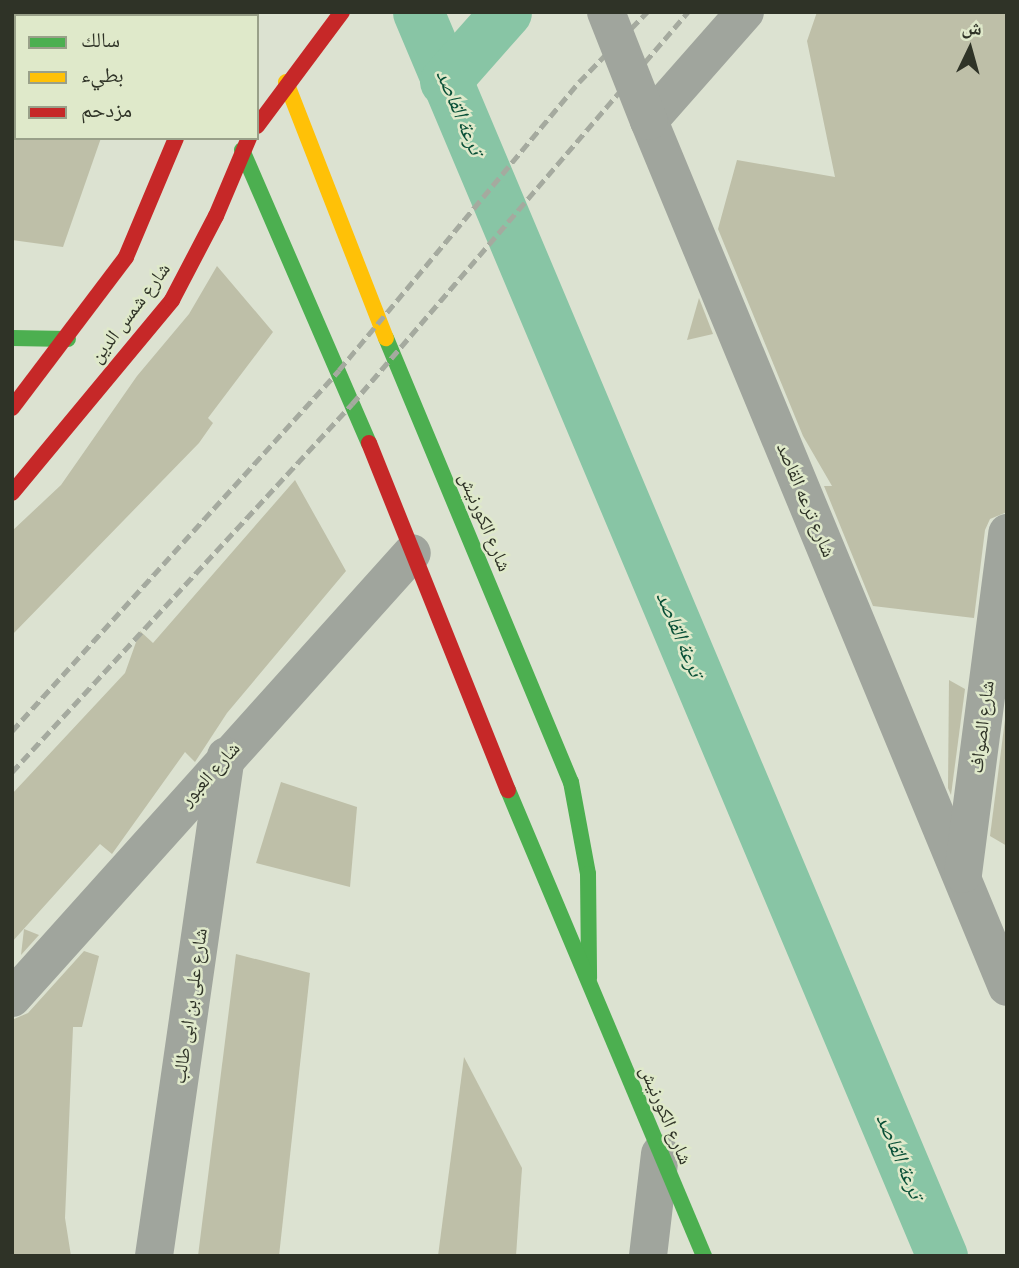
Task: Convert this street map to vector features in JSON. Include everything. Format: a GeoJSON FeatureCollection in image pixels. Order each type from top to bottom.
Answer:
{"type":"FeatureCollection","features":[{"type":"Feature","properties":{"kind":"street"},"geometry":{"type":"LineString","coordinates":[[259,123],[286,82],[342,12]]}},
{"type":"Feature","properties":{"kind":"street","name":"شارع ترعه القاصد"},"geometry":{"type":"LineString","coordinates":[[606,12],[1007,987]]}},
{"type":"Feature","properties":{"kind":"street"},"geometry":{"type":"LineString","coordinates":[[649,121],[745,12]]}},
{"type":"Feature","properties":{"kind":"street","name":"شارع الكورنيش"},"geometry":{"type":"LineString","coordinates":[[286,82],[378,319],[572,782],[588,874],[589,990]]}},
{"type":"Feature","properties":{"kind":"street","name":"شارع شمس الدين"},"geometry":{"type":"LineString","coordinates":[[12,408],[68,340],[126,257],[175,140]]}},
{"type":"Feature","properties":{"kind":"street","name":"شارع الكورنيش"},"geometry":{"type":"LineString","coordinates":[[245,144],[339,369],[589,990],[704,1256]]}},
{"type":"Feature","properties":{"kind":"street","name":"شارع شمس الدين"},"geometry":{"type":"LineString","coordinates":[[12,493],[172,300],[216,216],[245,144]]}},
{"type":"Feature","properties":{"kind":"street"},"geometry":{"type":"LineString","coordinates":[[12,338],[68,340]]}},
{"type":"Feature","properties":{"kind":"street","name":"شارع الصواف"},"geometry":{"type":"LineString","coordinates":[[962,879],[1007,533]]}},
{"type":"Feature","properties":{"kind":"street","name":"شارع العبور"},"geometry":{"type":"LineString","coordinates":[[12,998],[226,756],[412,553]]}},
{"type":"Feature","properties":{"kind":"street","name":"شارع على بن ابى طالب"},"geometry":{"type":"LineString","coordinates":[[154,1256],[226,756]]}},
{"type":"Feature","properties":{"kind":"street"},"geometry":{"type":"LineString","coordinates":[[648,1256],[660,1154]]}},
{"type":"Feature","properties":{"kind":"building"},"geometry":{"type":"Polygon","coordinates":[[[817,12],[1007,12],[1007,512],[990,519],[985,530],[974,618],[873,606],[824,486],[832,486],[803,436],[718,229],[737,160],[835,177],[807,41],[817,12]]]}},
{"type":"Feature","properties":{"kind":"building"},"geometry":{"type":"Polygon","coordinates":[[[12,138],[100,140],[63,247],[12,240],[12,138]]]}},
{"type":"Feature","properties":{"kind":"building"},"geometry":{"type":"Polygon","coordinates":[[[217,266],[273,332],[208,418],[213,423],[199,443],[12,635],[12,531],[61,485],[137,376],[189,314],[217,266]]]}},
{"type":"Feature","properties":{"kind":"building"},"geometry":{"type":"Polygon","coordinates":[[[699,298],[713,334],[687,340],[699,298]]]}},
{"type":"Feature","properties":{"kind":"building"},"geometry":{"type":"Polygon","coordinates":[[[295,480],[346,571],[227,713],[195,762],[185,752],[112,854],[100,844],[12,942],[12,794],[125,673],[140,631],[153,643],[295,480]]]}},
{"type":"Feature","properties":{"kind":"building"},"geometry":{"type":"Polygon","coordinates":[[[949,680],[965,689],[951,795],[948,788],[949,680]]]}},
{"type":"Feature","properties":{"kind":"building"},"geometry":{"type":"Polygon","coordinates":[[[1007,712],[1007,846],[990,836],[1007,712]]]}},
{"type":"Feature","properties":{"kind":"building"},"geometry":{"type":"Polygon","coordinates":[[[281,782],[357,807],[350,887],[256,863],[281,782]]]}},
{"type":"Feature","properties":{"kind":"building"},"geometry":{"type":"Polygon","coordinates":[[[24,929],[39,935],[21,955],[24,929]]]}},
{"type":"Feature","properties":{"kind":"building"},"geometry":{"type":"Polygon","coordinates":[[[84,951],[99,956],[82,1027],[73,1027],[65,1218],[71,1256],[12,1256],[14,1019],[28,1013],[84,951]]]}},
{"type":"Feature","properties":{"kind":"building"},"geometry":{"type":"Polygon","coordinates":[[[236,954],[310,973],[279,1256],[198,1256],[236,954]]]}},
{"type":"Feature","properties":{"kind":"building"},"geometry":{"type":"Polygon","coordinates":[[[464,1057],[522,1168],[516,1256],[438,1256],[464,1057]]]}},
{"type":"Feature","properties":{"kind":"waterway","name":"ترعة القاصد"},"geometry":{"type":"LineString","coordinates":[[418,12],[942,1256]]}},
{"type":"Feature","properties":{"kind":"waterway"},"geometry":{"type":"LineString","coordinates":[[445,81],[506,12]]}},
{"type":"Feature","properties":{"kind":"railway"},"geometry":{"type":"LineString","coordinates":[[12,731],[339,370],[579,82],[647,12]]}},
{"type":"Feature","properties":{"kind":"railway"},"geometry":{"type":"LineString","coordinates":[[12,772],[352,404],[688,12]]}},
{"type":"Feature","properties":{"kind":"traffic: fast"},"geometry":{"type":"LineString","coordinates":[[242,150],[369,443]]}},
{"type":"Feature","properties":{"kind":"traffic: fast"},"geometry":{"type":"LineString","coordinates":[[12,338],[68,339]]}},
{"type":"Feature","properties":{"kind":"traffic: fast"},"geometry":{"type":"LineString","coordinates":[[386,338],[571,782],[588,874],[589,978]]}},
{"type":"Feature","properties":{"kind":"traffic: fast"},"geometry":{"type":"LineString","coordinates":[[508,790],[704,1256]]}},
{"type":"Feature","properties":{"kind":"traffic: slow"},"geometry":{"type":"LineString","coordinates":[[286,82],[386,338]]}},
{"type":"Feature","properties":{"kind":"traffic: jam"},"geometry":{"type":"LineString","coordinates":[[259,123],[342,12]]}},
{"type":"Feature","properties":{"kind":"traffic: jam"},"geometry":{"type":"LineString","coordinates":[[12,408],[126,257],[175,140]]}},
{"type":"Feature","properties":{"kind":"traffic: jam"},"geometry":{"type":"LineString","coordinates":[[12,493],[172,300],[216,216],[248,140]]}},
{"type":"Feature","properties":{"kind":"traffic: jam"},"geometry":{"type":"LineString","coordinates":[[369,443],[508,790]]}}]}
